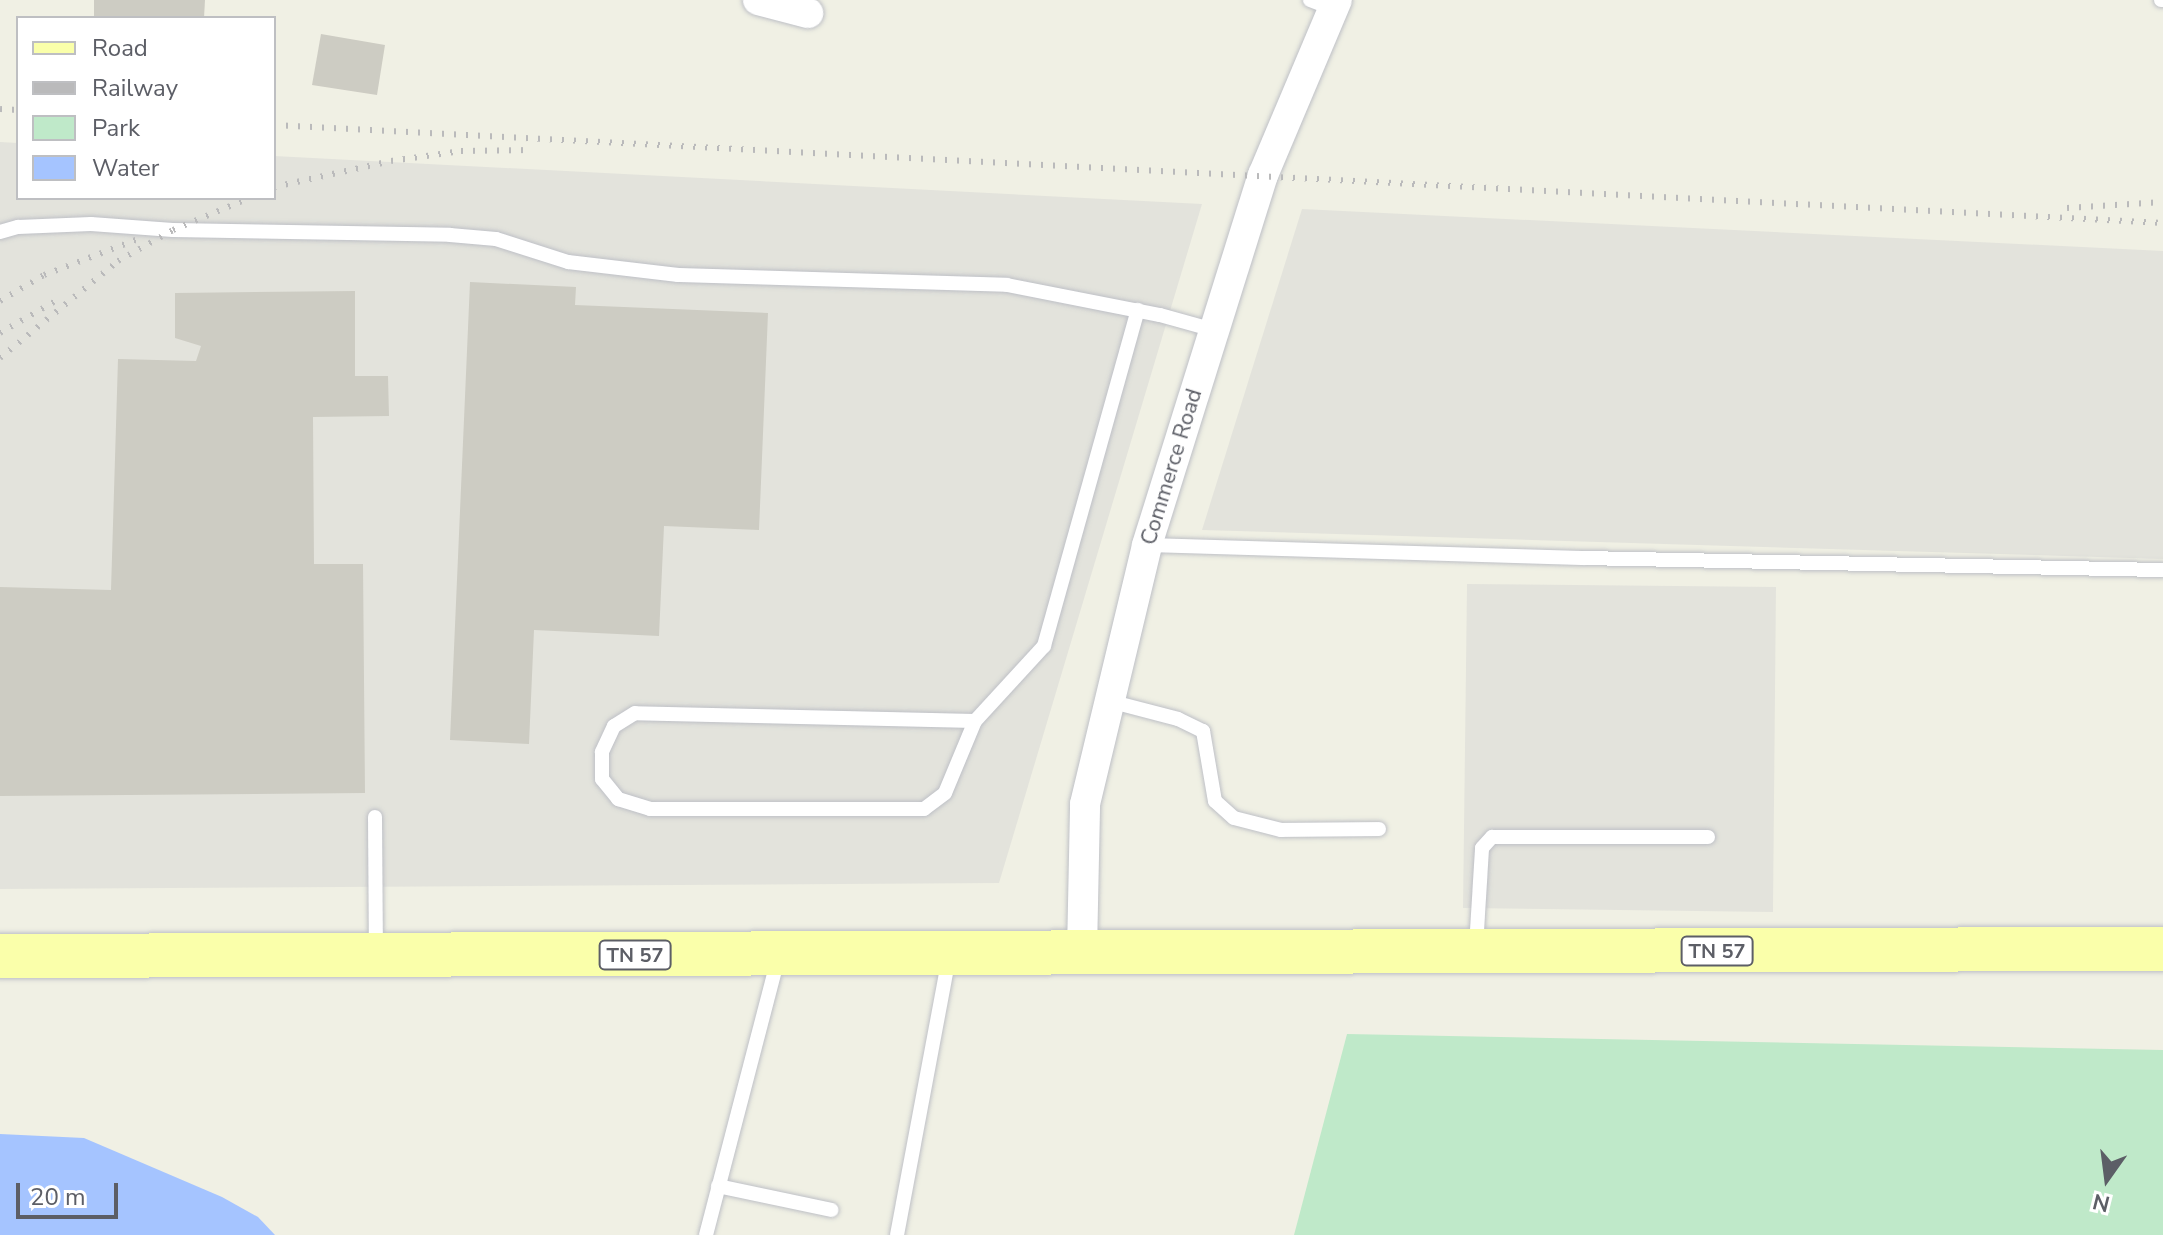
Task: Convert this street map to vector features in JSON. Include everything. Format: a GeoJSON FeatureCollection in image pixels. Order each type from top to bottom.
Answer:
{"type":"FeatureCollection","features":[{"type":"Feature","properties":{"kind":"main road","name":"TN 57"},"geometry":{"type":"LineString","coordinates":[[0,956],[2163,949]]}},
{"type":"Feature","properties":{"kind":"street"},"geometry":{"type":"LineString","coordinates":[[758,0],[808,13]]}},
{"type":"Feature","properties":{"kind":"street","name":"Commerce Road"},"geometry":{"type":"LineString","coordinates":[[1082,952],[1085,804],[1147,545],[1263,175],[1327,3]]}},
{"type":"Feature","properties":{"kind":"lane"},"geometry":{"type":"LineString","coordinates":[[0,232],[31,225],[91,224],[173,230],[450,235],[496,239],[568,262],[678,275],[1007,285],[1138,310],[1214,330]]}},
{"type":"Feature","properties":{"kind":"lane"},"geometry":{"type":"LineString","coordinates":[[975,721],[635,713],[614,726],[602,752],[602,779],[618,799],[650,809],[924,809],[945,793],[975,721],[1044,646],[1138,310]]}},
{"type":"Feature","properties":{"kind":"lane"},"geometry":{"type":"LineString","coordinates":[[1147,545],[2163,570]]}},
{"type":"Feature","properties":{"kind":"lane"},"geometry":{"type":"LineString","coordinates":[[1109,701],[1178,719],[1203,731],[1215,801],[1234,818],[1281,830],[1379,829]]}},
{"type":"Feature","properties":{"kind":"lane"},"geometry":{"type":"LineString","coordinates":[[375,817],[376,956]]}},
{"type":"Feature","properties":{"kind":"lane"},"geometry":{"type":"LineString","coordinates":[[1476,951],[1482,848],[1492,837],[1505,834],[1542,838],[1708,837]]}},
{"type":"Feature","properties":{"kind":"lane"},"geometry":{"type":"LineString","coordinates":[[897,1235],[950,952]]}},
{"type":"Feature","properties":{"kind":"lane"},"geometry":{"type":"LineString","coordinates":[[706,1235],[779,955]]}},
{"type":"Feature","properties":{"kind":"lane"},"geometry":{"type":"LineString","coordinates":[[718,1186],[832,1210]]}},
{"type":"Feature","properties":{"kind":"shaded area"},"geometry":{"type":"Polygon","coordinates":[[[0,142],[16,143],[16,200],[276,200],[276,156],[1202,204],[999,883],[0,889],[0,142]]]}},
{"type":"Feature","properties":{"kind":"shaded area"},"geometry":{"type":"Polygon","coordinates":[[[1302,209],[2163,251],[2163,559],[1202,530],[1302,209]]]}},
{"type":"Feature","properties":{"kind":"shaded area"},"geometry":{"type":"Polygon","coordinates":[[[1467,584],[1776,587],[1773,912],[1463,908],[1467,584]]]}},
{"type":"Feature","properties":{"kind":"green space"},"geometry":{"type":"Polygon","coordinates":[[[1347,1034],[2163,1050],[2163,1235],[1294,1235],[1347,1034]]]}},
{"type":"Feature","properties":{"kind":"water"},"geometry":{"type":"Polygon","coordinates":[[[0,1134],[84,1138],[222,1197],[258,1217],[275,1235],[0,1235],[0,1134]]]}},
{"type":"Feature","properties":{"kind":"building"},"geometry":{"type":"Polygon","coordinates":[[[94,0],[205,0],[204,16],[94,16],[94,0]]]}},
{"type":"Feature","properties":{"kind":"building"},"geometry":{"type":"Polygon","coordinates":[[[321,34],[385,45],[377,95],[312,85],[321,34]]]}},
{"type":"Feature","properties":{"kind":"building"},"geometry":{"type":"Polygon","coordinates":[[[470,282],[576,287],[575,305],[768,313],[759,530],[664,526],[659,636],[534,630],[529,744],[450,740],[470,282]]]}},
{"type":"Feature","properties":{"kind":"building"},"geometry":{"type":"Polygon","coordinates":[[[355,291],[355,376],[388,376],[389,416],[313,417],[314,564],[363,564],[365,793],[0,796],[0,587],[111,590],[118,359],[196,361],[201,346],[175,338],[175,293],[355,291]]]}},
{"type":"Feature","properties":{"kind":"railway"},"geometry":{"type":"LineString","coordinates":[[0,109],[16,110]]}},
{"type":"Feature","properties":{"kind":"railway"},"geometry":{"type":"LineString","coordinates":[[276,125],[2163,223]]}},
{"type":"Feature","properties":{"kind":"railway"},"geometry":{"type":"LineString","coordinates":[[276,187],[391,161],[461,151],[532,150]]}},
{"type":"Feature","properties":{"kind":"railway"},"geometry":{"type":"LineString","coordinates":[[0,358],[118,261],[173,230],[244,200]]}},
{"type":"Feature","properties":{"kind":"railway"},"geometry":{"type":"LineString","coordinates":[[2067,208],[2163,202]]}},
{"type":"Feature","properties":{"kind":"railway"},"geometry":{"type":"LineString","coordinates":[[0,301],[44,275],[141,238]]}},
{"type":"Feature","properties":{"kind":"railway"},"geometry":{"type":"LineString","coordinates":[[0,333],[59,299]]}}]}
